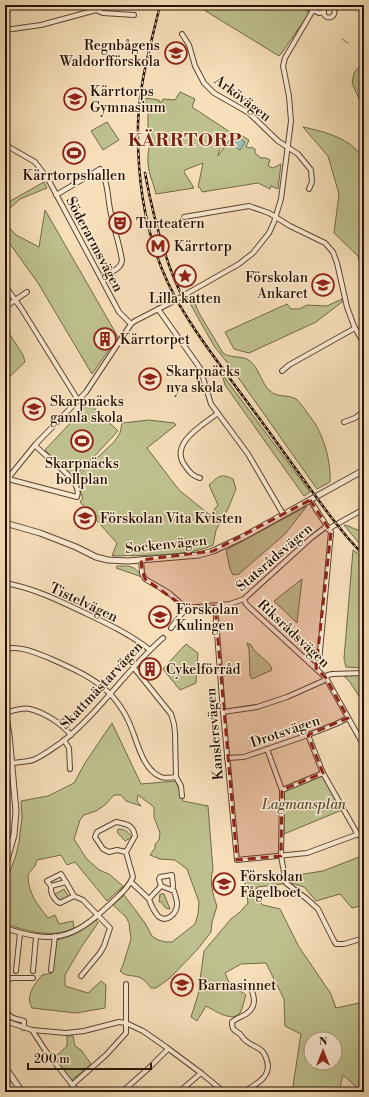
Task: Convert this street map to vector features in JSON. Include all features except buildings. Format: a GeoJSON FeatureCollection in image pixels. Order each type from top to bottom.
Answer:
{"type":"FeatureCollection","features":[{"type":"Feature","properties":{"kind":"street"},"geometry":{"type":"LineString","coordinates":[[96,10],[98,5]]}},
{"type":"Feature","properties":{"kind":"street"},"geometry":{"type":"LineString","coordinates":[[302,5],[319,12],[324,12]]}},
{"type":"Feature","properties":{"kind":"street"},"geometry":{"type":"LineString","coordinates":[[5,482],[35,445],[78,400],[99,374],[134,321],[239,264],[253,253],[269,233],[276,217],[281,199],[291,121],[284,62],[316,5]]}},
{"type":"Feature","properties":{"kind":"street"},"geometry":{"type":"LineString","coordinates":[[5,30],[41,25],[96,10],[103,13],[134,15]]}},
{"type":"Feature","properties":{"kind":"street","name":"Arkövägen"},"geometry":{"type":"LineString","coordinates":[[182,34],[189,45],[195,66],[204,84],[214,92],[249,113],[278,141],[298,154],[310,170],[312,182],[309,189]]}},
{"type":"Feature","properties":{"kind":"street","name":"Söderarmsvägen"},"geometry":{"type":"LineString","coordinates":[[5,143],[9,147],[35,162],[48,179],[102,277],[119,312],[131,324]]}},
{"type":"Feature","properties":{"kind":"street"},"geometry":{"type":"LineString","coordinates":[[56,195],[100,169],[107,182],[110,213],[122,261],[120,266],[102,277]]}},
{"type":"Feature","properties":{"kind":"street"},"geometry":{"type":"LineString","coordinates":[[184,217],[249,206],[258,208],[325,243],[333,252],[347,307],[355,328],[364,344]]}},
{"type":"Feature","properties":{"kind":"street"},"geometry":{"type":"LineString","coordinates":[[5,286],[21,308],[78,400]]}},
{"type":"Feature","properties":{"kind":"street"},"geometry":{"type":"LineString","coordinates":[[5,307],[27,292]]}},
{"type":"Feature","properties":{"kind":"street"},"geometry":{"type":"LineString","coordinates":[[158,309],[200,368],[211,404],[248,454],[283,514]]}},
{"type":"Feature","properties":{"kind":"street"},"geometry":{"type":"LineString","coordinates":[[282,372],[289,365],[355,328]]}},
{"type":"Feature","properties":{"kind":"street"},"geometry":{"type":"LineString","coordinates":[[344,422],[355,418],[364,411]]}},
{"type":"Feature","properties":{"kind":"street"},"geometry":{"type":"LineString","coordinates":[[200,478],[192,475],[184,465],[181,453],[183,444],[191,434],[218,413]]}},
{"type":"Feature","properties":{"kind":"street"},"geometry":{"type":"LineString","coordinates":[[9,478],[77,497],[78,490],[74,480],[35,445]]}},
{"type":"Feature","properties":{"kind":"street","name":"Sockenvägen"},"geometry":{"type":"LineString","coordinates":[[5,523],[50,536],[102,559],[120,561],[175,558],[206,554],[243,537],[364,470]]}},
{"type":"Feature","properties":{"kind":"street"},"geometry":{"type":"LineString","coordinates":[[310,500],[330,532],[319,662],[316,668]]}},
{"type":"Feature","properties":{"kind":"street","name":"Statsrådsvägen"},"geometry":{"type":"LineString","coordinates":[[186,608],[230,604],[244,599],[312,538],[328,527],[364,509]]}},
{"type":"Feature","properties":{"kind":"street"},"geometry":{"type":"LineString","coordinates":[[140,560],[142,573],[146,579],[169,594],[186,608],[171,628]]}},
{"type":"Feature","properties":{"kind":"street","name":"Tistelvägen"},"geometry":{"type":"LineString","coordinates":[[5,583],[55,599],[139,641],[150,650]]}},
{"type":"Feature","properties":{"kind":"street","name":"Riksrådsvägen"},"geometry":{"type":"LineString","coordinates":[[244,599],[250,608],[326,678],[364,746]]}},
{"type":"Feature","properties":{"kind":"street","name":"Kanslersvägen"},"geometry":{"type":"LineString","coordinates":[[215,606],[237,860],[281,856]]}},
{"type":"Feature","properties":{"kind":"street","name":"Skattmästarvägen"},"geometry":{"type":"LineString","coordinates":[[12,763],[32,760],[51,750],[71,735],[163,638]]}},
{"type":"Feature","properties":{"kind":"street"},"geometry":{"type":"LineString","coordinates":[[5,649],[18,648],[48,658],[90,678],[110,694],[128,720],[139,751],[149,767],[163,778],[176,777]]}},
{"type":"Feature","properties":{"kind":"street"},"geometry":{"type":"LineString","coordinates":[[134,668],[171,714],[175,733],[176,777],[181,786],[182,796]]}},
{"type":"Feature","properties":{"kind":"street"},"geometry":{"type":"LineString","coordinates":[[223,712],[257,707],[287,697],[322,681],[332,674],[364,672]]}},
{"type":"Feature","properties":{"kind":"street"},"geometry":{"type":"LineString","coordinates":[[5,867],[14,835],[16,811],[12,763],[5,712],[19,709],[29,709],[55,721],[64,727],[71,735]]}},
{"type":"Feature","properties":{"kind":"street","name":"Drotsvägen"},"geometry":{"type":"LineString","coordinates":[[227,758],[244,757],[308,735],[348,718]]}},
{"type":"Feature","properties":{"kind":"street"},"geometry":{"type":"LineString","coordinates":[[308,735],[323,774],[358,835]]}},
{"type":"Feature","properties":{"kind":"street"},"geometry":{"type":"LineString","coordinates":[[64,740],[69,748],[70,769]]}},
{"type":"Feature","properties":{"kind":"street"},"geometry":{"type":"LineString","coordinates":[[268,749],[282,790],[281,856],[286,883],[318,909],[336,944],[344,944],[364,938]]}},
{"type":"Feature","properties":{"kind":"street"},"geometry":{"type":"LineString","coordinates":[[282,790],[323,774]]}},
{"type":"Feature","properties":{"kind":"street"},"geometry":{"type":"LineString","coordinates":[[5,928],[36,937],[62,936],[81,928],[97,916],[129,885],[133,877],[126,852],[135,836],[134,829],[131,826],[116,822],[97,832],[95,837],[103,849],[109,852],[117,850],[126,852]]}},
{"type":"Feature","properties":{"kind":"street"},"geometry":{"type":"LineString","coordinates":[[281,856],[307,853],[364,832]]}},
{"type":"Feature","properties":{"kind":"street"},"geometry":{"type":"LineString","coordinates":[[74,896],[60,903],[58,902],[46,879],[61,874],[74,896],[83,900],[110,928],[109,934],[100,953],[81,976]]}},
{"type":"Feature","properties":{"kind":"street"},"geometry":{"type":"LineString","coordinates":[[161,886],[159,879],[160,877],[172,875],[172,890]]}},
{"type":"Feature","properties":{"kind":"street"},"geometry":{"type":"LineString","coordinates":[[51,886],[66,882]]}},
{"type":"Feature","properties":{"kind":"street"},"geometry":{"type":"LineString","coordinates":[[131,882],[149,899],[151,906],[159,916],[164,918],[172,916],[176,909],[177,903],[174,891],[161,886]]}},
{"type":"Feature","properties":{"kind":"street"},"geometry":{"type":"LineString","coordinates":[[149,899],[161,886]]}},
{"type":"Feature","properties":{"kind":"street"},"geometry":{"type":"LineString","coordinates":[[16,971],[20,933]]}},
{"type":"Feature","properties":{"kind":"street"},"geometry":{"type":"LineString","coordinates":[[51,970],[55,936]]}},
{"type":"Feature","properties":{"kind":"street"},"geometry":{"type":"LineString","coordinates":[[33,971],[36,937]]}},
{"type":"Feature","properties":{"kind":"street"},"geometry":{"type":"LineString","coordinates":[[5,983],[11,978],[32,978]]}},
{"type":"Feature","properties":{"kind":"street"},"geometry":{"type":"LineString","coordinates":[[72,1085],[106,1055],[126,1034],[126,984]]}},
{"type":"Feature","properties":{"kind":"street"},"geometry":{"type":"LineString","coordinates":[[243,1092],[264,1078],[268,1072],[268,1065],[265,1054],[262,1050],[245,1041],[240,1034],[233,1030],[232,1027],[232,1022],[246,1014],[255,1001],[250,985]]}},
{"type":"Feature","properties":{"kind":"street"},"geometry":{"type":"LineString","coordinates":[[5,1012],[13,1018],[24,1021],[24,1028]]}},
{"type":"Feature","properties":{"kind":"street"},"geometry":{"type":"LineString","coordinates":[[5,1021],[32,1030],[66,1032],[84,1031],[119,1022],[126,1023],[143,1031],[202,1073],[224,1092]]}},
{"type":"Feature","properties":{"kind":"street"},"geometry":{"type":"LineString","coordinates":[[32,1030],[45,1050],[78,1092]]}},
{"type":"Feature","properties":{"kind":"street"},"geometry":{"type":"LineString","coordinates":[[122,1092],[168,1049]]}},
{"type":"Feature","properties":{"kind":"street"},"geometry":{"type":"LineString","coordinates":[[5,1067],[22,1092]]}},
{"type":"Feature","properties":{"kind":"street"},"geometry":{"type":"LineString","coordinates":[[179,1092],[202,1073]]}},
{"type":"Feature","properties":{"kind":"highlighted area"},"geometry":{"type":"Polygon","coordinates":[[[310,500],[331,532],[316,668],[326,678],[348,718],[308,735],[323,773],[282,790],[281,856],[237,860],[215,606],[186,608],[145,579],[142,570],[141,560],[213,551],[310,500]]]}},
{"type":"Feature","properties":{"kind":"green space"},"geometry":{"type":"Polygon","coordinates":[[[193,5],[295,5],[310,12],[279,56],[204,10],[193,5]]]}},
{"type":"Feature","properties":{"kind":"green space"},"geometry":{"type":"Polygon","coordinates":[[[364,61],[364,110],[352,83],[354,73],[364,61]]]}},
{"type":"Feature","properties":{"kind":"green space"},"geometry":{"type":"Polygon","coordinates":[[[180,92],[195,99],[192,107],[230,132],[219,151],[218,156],[236,132],[249,140],[246,147],[255,149],[255,153],[261,158],[270,160],[268,166],[273,168],[281,164],[278,189],[271,186],[270,189],[258,183],[202,192],[198,187],[203,163],[185,170],[184,172],[194,188],[156,194],[148,167],[149,141],[148,107],[145,103],[146,98],[159,100],[159,102],[162,102],[163,99],[175,100],[180,92]]]}},
{"type":"Feature","properties":{"kind":"green space"},"geometry":{"type":"Polygon","coordinates":[[[107,122],[119,140],[103,150],[91,131],[107,122]]]}},
{"type":"Feature","properties":{"kind":"green space"},"geometry":{"type":"Polygon","coordinates":[[[303,127],[330,134],[346,142],[359,153],[364,160],[364,276],[358,256],[334,233],[339,194],[328,156],[303,127]]]}},
{"type":"Feature","properties":{"kind":"green space"},"geometry":{"type":"Polygon","coordinates":[[[44,182],[47,188],[20,199],[9,209],[6,217],[6,224],[16,235],[39,247],[45,210],[118,337],[92,374],[38,283],[5,237],[5,204],[44,182]]]}},
{"type":"Feature","properties":{"kind":"green space"},"geometry":{"type":"Polygon","coordinates":[[[192,296],[199,313],[223,353],[229,356],[247,359],[257,370],[264,384],[270,391],[296,399],[303,406],[321,435],[329,462],[330,482],[317,489],[230,366],[214,346],[187,298],[192,296]]]}},
{"type":"Feature","properties":{"kind":"green space"},"geometry":{"type":"Polygon","coordinates":[[[342,299],[342,302],[316,322],[249,353],[234,349],[225,332],[287,304],[291,309],[299,309],[307,305],[327,306],[342,299]]]}},
{"type":"Feature","properties":{"kind":"green space"},"geometry":{"type":"Polygon","coordinates":[[[5,327],[23,355],[25,362],[5,381],[5,327]]]}},
{"type":"Feature","properties":{"kind":"green space"},"geometry":{"type":"Polygon","coordinates":[[[222,374],[310,492],[304,496],[225,385],[222,374]]]}},
{"type":"Feature","properties":{"kind":"green space","name":"Skarpnäcks bollplan"},"geometry":{"type":"Polygon","coordinates":[[[89,403],[118,431],[74,478],[45,450],[89,403]]]}},
{"type":"Feature","properties":{"kind":"green space"},"geometry":{"type":"Polygon","coordinates":[[[149,420],[174,423],[176,425],[147,448],[179,490],[210,515],[218,505],[209,485],[220,476],[225,476],[233,479],[236,489],[228,509],[216,530],[213,545],[191,552],[112,556],[117,543],[80,502],[83,498],[77,484],[78,476],[114,442],[120,433],[122,423],[149,420]]]}},
{"type":"Feature","properties":{"kind":"green space"},"geometry":{"type":"Polygon","coordinates":[[[307,506],[285,534],[239,574],[233,575],[230,569],[226,550],[307,506]]]}},
{"type":"Feature","properties":{"kind":"green space"},"geometry":{"type":"Polygon","coordinates":[[[344,525],[364,531],[364,545],[359,543],[344,525]]]}},
{"type":"Feature","properties":{"kind":"green space"},"geometry":{"type":"Polygon","coordinates":[[[353,550],[361,556],[364,562],[364,668],[346,667],[344,659],[353,550]]]}},
{"type":"Feature","properties":{"kind":"green space"},"geometry":{"type":"Polygon","coordinates":[[[117,566],[132,567],[137,570],[142,577],[116,568],[117,566]]]}},
{"type":"Feature","properties":{"kind":"green space"},"geometry":{"type":"Polygon","coordinates":[[[302,579],[297,623],[274,601],[302,579]]]}},
{"type":"Feature","properties":{"kind":"green space"},"geometry":{"type":"Polygon","coordinates":[[[247,643],[251,645],[253,649],[271,666],[272,670],[252,679],[250,676],[249,649],[247,643]]]}},
{"type":"Feature","properties":{"kind":"green space"},"geometry":{"type":"Polygon","coordinates":[[[186,644],[198,653],[196,683],[180,690],[163,669],[186,644]]]}},
{"type":"Feature","properties":{"kind":"green space"},"geometry":{"type":"Polygon","coordinates":[[[364,675],[364,704],[350,682],[344,676],[364,675]]]}},
{"type":"Feature","properties":{"kind":"green space"},"geometry":{"type":"Polygon","coordinates":[[[112,723],[141,784],[176,781],[183,801],[208,806],[213,870],[211,883],[217,906],[212,922],[211,932],[197,950],[170,978],[156,988],[151,988],[139,977],[127,975],[120,971],[131,939],[129,923],[126,917],[113,905],[124,895],[145,923],[152,936],[158,940],[172,942],[195,924],[199,902],[187,869],[175,860],[160,859],[150,855],[155,848],[155,844],[159,840],[160,833],[154,817],[154,807],[138,795],[137,801],[141,806],[126,801],[121,795],[114,795],[105,805],[96,811],[84,815],[80,820],[74,839],[86,858],[99,870],[109,874],[123,886],[107,901],[75,862],[67,865],[61,855],[37,860],[35,866],[28,874],[31,893],[48,918],[55,915],[59,924],[73,921],[74,928],[57,933],[40,933],[5,924],[5,885],[19,842],[22,817],[21,801],[48,796],[74,783],[85,763],[112,723]]]}},
{"type":"Feature","properties":{"kind":"green space"},"geometry":{"type":"Polygon","coordinates":[[[5,761],[9,821],[5,829],[5,761]]]}},
{"type":"Feature","properties":{"kind":"green space","name":"Lagmansplan"},"geometry":{"type":"Polygon","coordinates":[[[322,776],[342,810],[284,834],[284,791],[322,776]]]}},
{"type":"Feature","properties":{"kind":"green space"},"geometry":{"type":"Polygon","coordinates":[[[118,829],[126,831],[132,837],[125,841],[117,832],[118,829]]]}},
{"type":"Feature","properties":{"kind":"green space"},"geometry":{"type":"Polygon","coordinates":[[[364,855],[364,905],[352,908],[340,894],[316,901],[304,887],[291,883],[257,887],[258,900],[263,905],[280,909],[299,947],[331,994],[336,1008],[364,1002],[364,1092],[362,1092],[343,1075],[339,1092],[292,1092],[301,1034],[285,1026],[284,999],[266,963],[241,964],[225,973],[232,989],[246,995],[241,1011],[237,1016],[232,1017],[223,1015],[206,1006],[197,1021],[191,1017],[198,995],[204,951],[231,919],[248,903],[244,877],[281,874],[291,876],[323,871],[364,855]]]}},
{"type":"Feature","properties":{"kind":"green space"},"geometry":{"type":"Polygon","coordinates":[[[64,889],[69,897],[60,902],[55,894],[64,889]]]}},
{"type":"Feature","properties":{"kind":"green space"},"geometry":{"type":"Polygon","coordinates":[[[160,894],[164,894],[170,909],[166,908],[161,902],[159,902],[160,894]]]}},
{"type":"Feature","properties":{"kind":"green space"},"geometry":{"type":"Polygon","coordinates":[[[96,920],[98,923],[80,949],[65,975],[65,986],[88,993],[101,981],[106,985],[105,1008],[76,1013],[32,1008],[29,999],[33,987],[42,975],[52,973],[56,940],[78,933],[96,920]]]}},
{"type":"Feature","properties":{"kind":"green space"},"geometry":{"type":"Polygon","coordinates":[[[67,1036],[73,1036],[75,1046],[81,1050],[91,1064],[71,1081],[53,1059],[67,1046],[67,1036]]]}},
{"type":"Feature","properties":{"kind":"water"},"geometry":{"type":"Polygon","coordinates":[[[237,137],[245,142],[240,150],[232,145],[237,137]]]}},
{"type":"Feature","properties":{"kind":"waterway"},"geometry":{"type":"LineString","coordinates":[[342,39],[348,43]]}},
{"type":"Feature","properties":{"kind":"railway"},"geometry":{"type":"LineString","coordinates":[[160,5],[143,79],[138,124],[139,165],[144,205],[153,245],[160,264],[176,298],[202,340],[331,517],[364,556]]}},
{"type":"Feature","properties":{"kind":"railway"},"geometry":{"type":"LineString","coordinates":[[145,173],[160,238],[171,270],[184,300]]}},
{"type":"Feature","properties":{"kind":"place","name":"Regnbågens Waldorfförskola"},"geometry":{"type":"Point","coordinates":[176,53]}},
{"type":"Feature","properties":{"kind":"place","name":"Kärrtorps Gymnasium"},"geometry":{"type":"Point","coordinates":[75,99]}},
{"type":"Feature","properties":{"kind":"place","name":"Kärrtorpshallen"},"geometry":{"type":"Point","coordinates":[74,153]}},
{"type":"Feature","properties":{"kind":"place","name":"Turteatern"},"geometry":{"type":"Point","coordinates":[120,223]}},
{"type":"Feature","properties":{"kind":"place","name":"Kärrtorp"},"geometry":{"type":"Point","coordinates":[158,246]}},
{"type":"Feature","properties":{"kind":"place","name":"Lilla katten"},"geometry":{"type":"Point","coordinates":[185,276]}},
{"type":"Feature","properties":{"kind":"place","name":"Förskolan Ankaret"},"geometry":{"type":"Point","coordinates":[323,285]}},
{"type":"Feature","properties":{"kind":"place","name":"Kärrtorpet"},"geometry":{"type":"Point","coordinates":[105,339]}},
{"type":"Feature","properties":{"kind":"place","name":"Skarpnäcks nya skola"},"geometry":{"type":"Point","coordinates":[150,379]}},
{"type":"Feature","properties":{"kind":"place","name":"Skarpnäcks gamla skola"},"geometry":{"type":"Point","coordinates":[34,409]}},
{"type":"Feature","properties":{"kind":"place","name":"Skarpnäcks bollplan"},"geometry":{"type":"Point","coordinates":[82,441]}},
{"type":"Feature","properties":{"kind":"place","name":"Förskolan Vita Kvisten"},"geometry":{"type":"Point","coordinates":[85,518]}},
{"type":"Feature","properties":{"kind":"place","name":"Förskolan Kulingen"},"geometry":{"type":"Point","coordinates":[160,617]}},
{"type":"Feature","properties":{"kind":"place","name":"Cykelförråd"},"geometry":{"type":"Point","coordinates":[150,669]}},
{"type":"Feature","properties":{"kind":"place","name":"Förskolan Fågelboet"},"geometry":{"type":"Point","coordinates":[224,884]}},
{"type":"Feature","properties":{"kind":"place","name":"Barnasinnet"},"geometry":{"type":"Point","coordinates":[182,985]}},
{"type":"Feature","properties":{"kind":"district","name":"KÄRRTORP"},"geometry":{"type":"Point","coordinates":[185,140]}}]}
